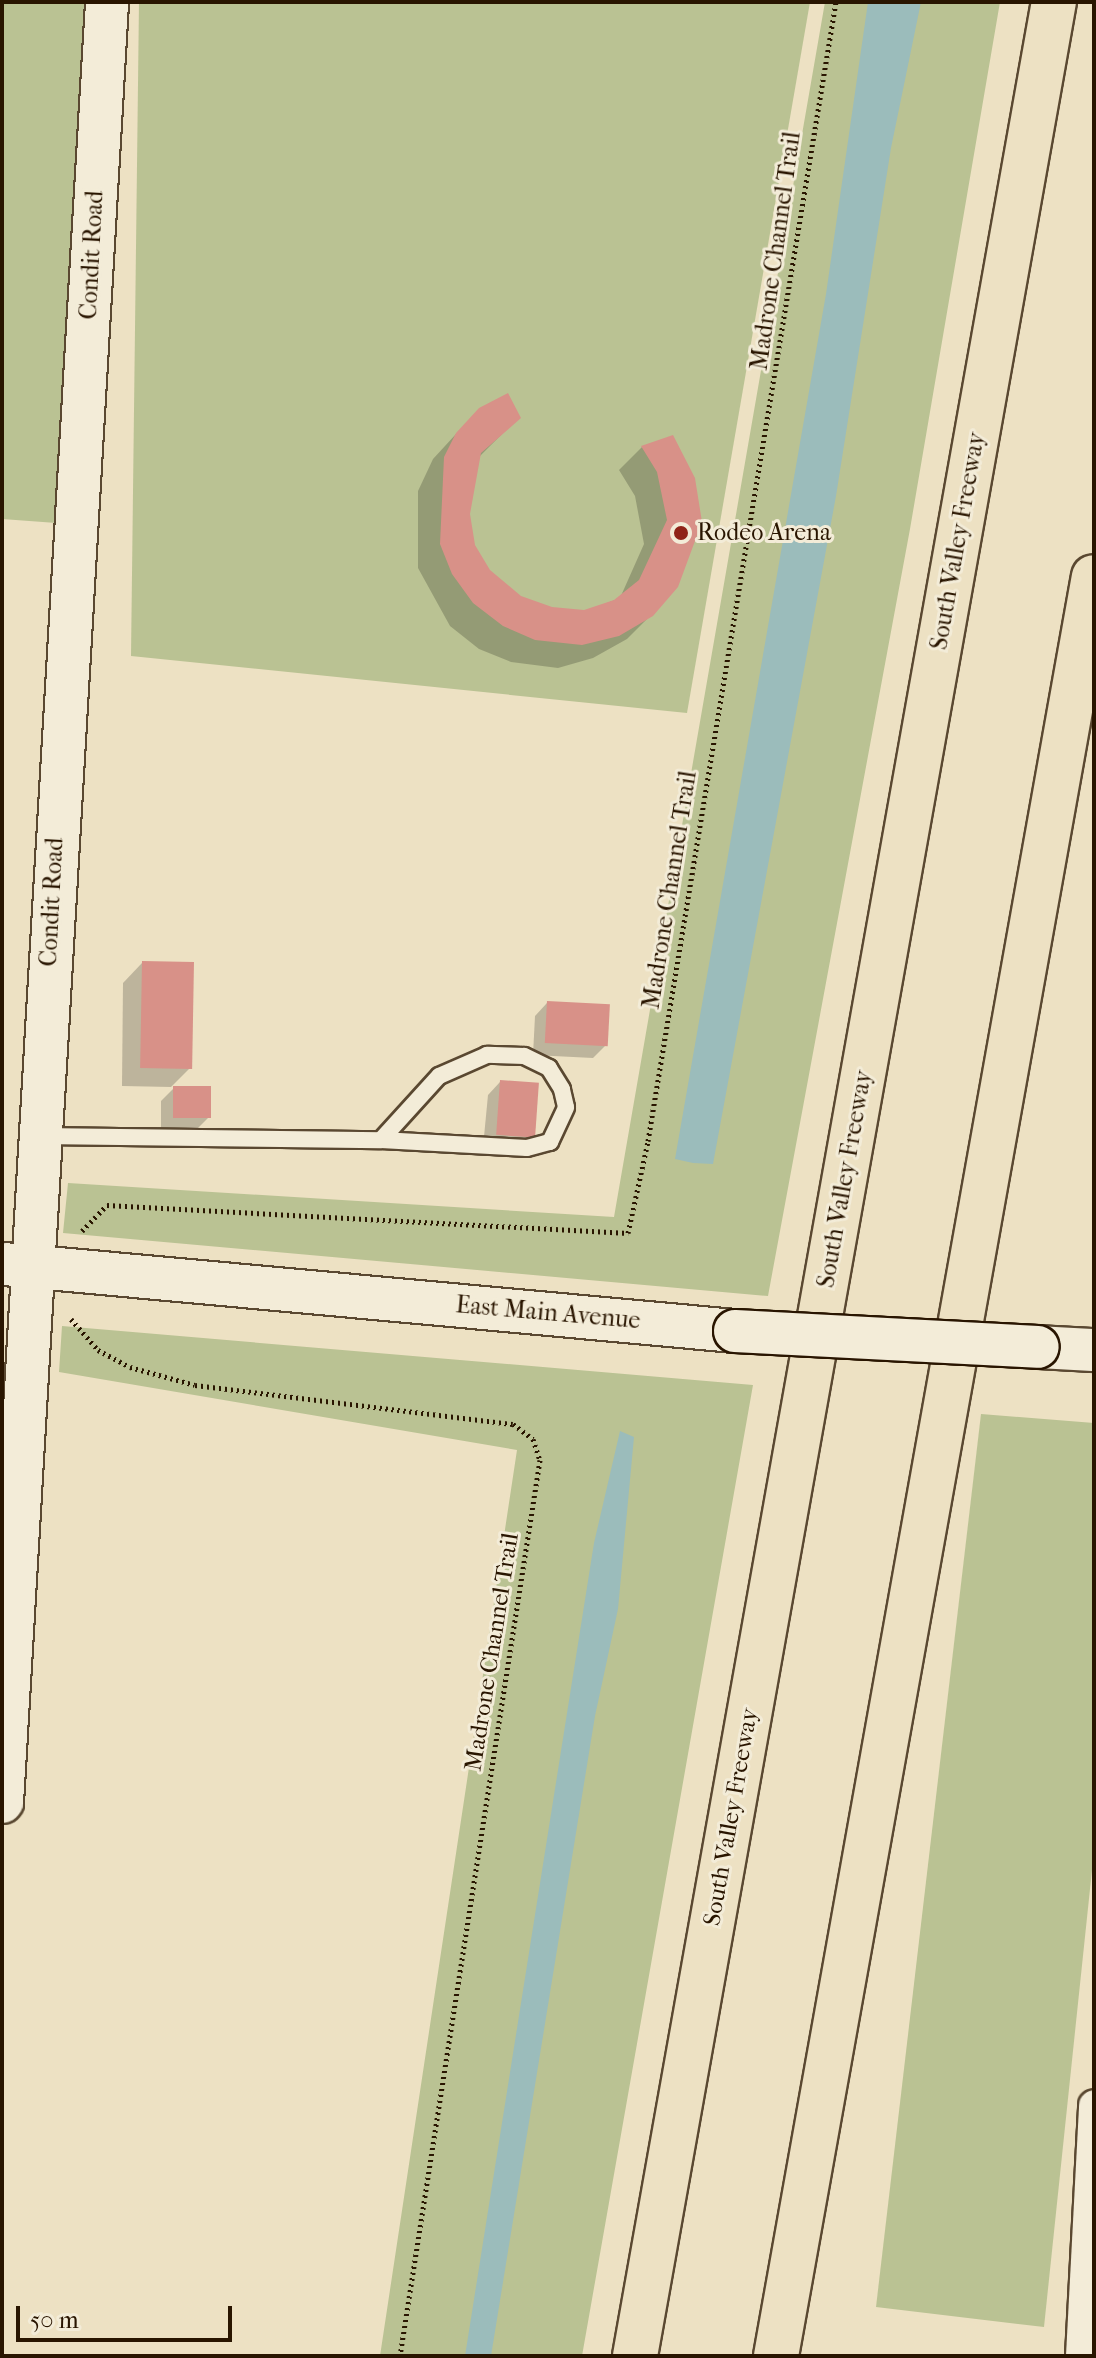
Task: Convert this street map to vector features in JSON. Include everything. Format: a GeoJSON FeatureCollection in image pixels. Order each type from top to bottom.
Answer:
{"type":"FeatureCollection","features":[{"type":"Feature","properties":{"kind":"highway","name":"South Valley Freeway"},"geometry":{"type":"LineString","coordinates":[[635,2356],[1054,2]]}},
{"type":"Feature","properties":{"kind":"highway"},"geometry":{"type":"LineString","coordinates":[[776,2356],[1094,577]]}},
{"type":"Feature","properties":{"kind":"street","name":"Condit Road"},"geometry":{"type":"LineString","coordinates":[[2,1802],[16,1264],[38,1136],[107,2]]}},
{"type":"Feature","properties":{"kind":"street","name":"East Main Avenue"},"geometry":{"type":"LineString","coordinates":[[16,1264],[735,1331],[1094,1350]]}},
{"type":"Feature","properties":{"kind":"street"},"geometry":{"type":"LineString","coordinates":[[1081,2356],[1094,2105]]}},
{"type":"Feature","properties":{"kind":"lane"},"geometry":{"type":"LineString","coordinates":[[38,1136],[381,1140],[527,1148],[550,1142],[566,1107],[562,1089],[549,1068],[524,1056],[487,1055],[439,1076],[381,1140]]}},
{"type":"Feature","properties":{"kind":"path","name":"Madrone Channel Trail"},"geometry":{"type":"LineString","coordinates":[[82,1231],[107,1205],[628,1233],[648,1141],[836,2]]}},
{"type":"Feature","properties":{"kind":"path","name":"Madrone Channel Trail"},"geometry":{"type":"LineString","coordinates":[[71,1319],[98,1350],[130,1367],[195,1385],[513,1424],[533,1439],[540,1460],[400,2356]]}},
{"type":"Feature","properties":{"kind":"green space"},"geometry":{"type":"Polygon","coordinates":[[[2,2],[102,2],[70,524],[2,519],[2,2]]]}},
{"type":"Feature","properties":{"kind":"green space"},"geometry":{"type":"Polygon","coordinates":[[[139,2],[810,2],[687,713],[131,656],[139,2]]]}},
{"type":"Feature","properties":{"kind":"green space"},"geometry":{"type":"Polygon","coordinates":[[[825,2],[1000,2],[910,529],[768,1296],[63,1233],[68,1183],[614,1217],[825,2]]]}},
{"type":"Feature","properties":{"kind":"green space"},"geometry":{"type":"Polygon","coordinates":[[[62,1326],[753,1385],[582,2356],[380,2356],[517,1450],[59,1372],[62,1326]]]}},
{"type":"Feature","properties":{"kind":"green space"},"geometry":{"type":"Polygon","coordinates":[[[981,1414],[1094,1423],[1094,1851],[1044,2327],[876,2307],[981,1414]]]}},
{"type":"Feature","properties":{"kind":"water"},"geometry":{"type":"Polygon","coordinates":[[[868,2],[921,2],[891,148],[836,496],[713,1164],[693,1163],[675,1159],[826,294],[868,2]]]}},
{"type":"Feature","properties":{"kind":"water"},"geometry":{"type":"Polygon","coordinates":[[[620,1431],[634,1437],[618,1609],[595,1716],[491,2356],[465,2356],[594,1543],[620,1431]]]}},
{"type":"Feature","properties":{"kind":"building","name":"Rodeo Arena"},"geometry":{"type":"Polygon","coordinates":[[[508,393],[521,418],[481,453],[470,514],[475,545],[490,570],[521,596],[552,607],[584,610],[614,600],[639,580],[667,520],[657,472],[641,446],[673,435],[695,478],[702,522],[678,587],[653,616],[619,636],[582,645],[535,640],[503,626],[473,603],[452,574],[440,544],[444,457],[456,433],[479,408],[508,393]]]}},
{"type":"Feature","properties":{"kind":"building"},"geometry":{"type":"Polygon","coordinates":[[[142,961],[194,962],[192,1069],[140,1068],[142,961]]]}},
{"type":"Feature","properties":{"kind":"building"},"geometry":{"type":"Polygon","coordinates":[[[547,1001],[610,1004],[608,1046],[545,1043],[547,1001]]]}},
{"type":"Feature","properties":{"kind":"building"},"geometry":{"type":"Polygon","coordinates":[[[500,1080],[539,1083],[535,1138],[496,1135],[500,1080]]]}},
{"type":"Feature","properties":{"kind":"building"},"geometry":{"type":"Polygon","coordinates":[[[173,1086],[211,1086],[211,1118],[173,1118],[173,1086]]]}},
{"type":"Feature","properties":{"kind":"place","name":"Rodeo Arena"},"geometry":{"type":"Point","coordinates":[681,533]}}]}
